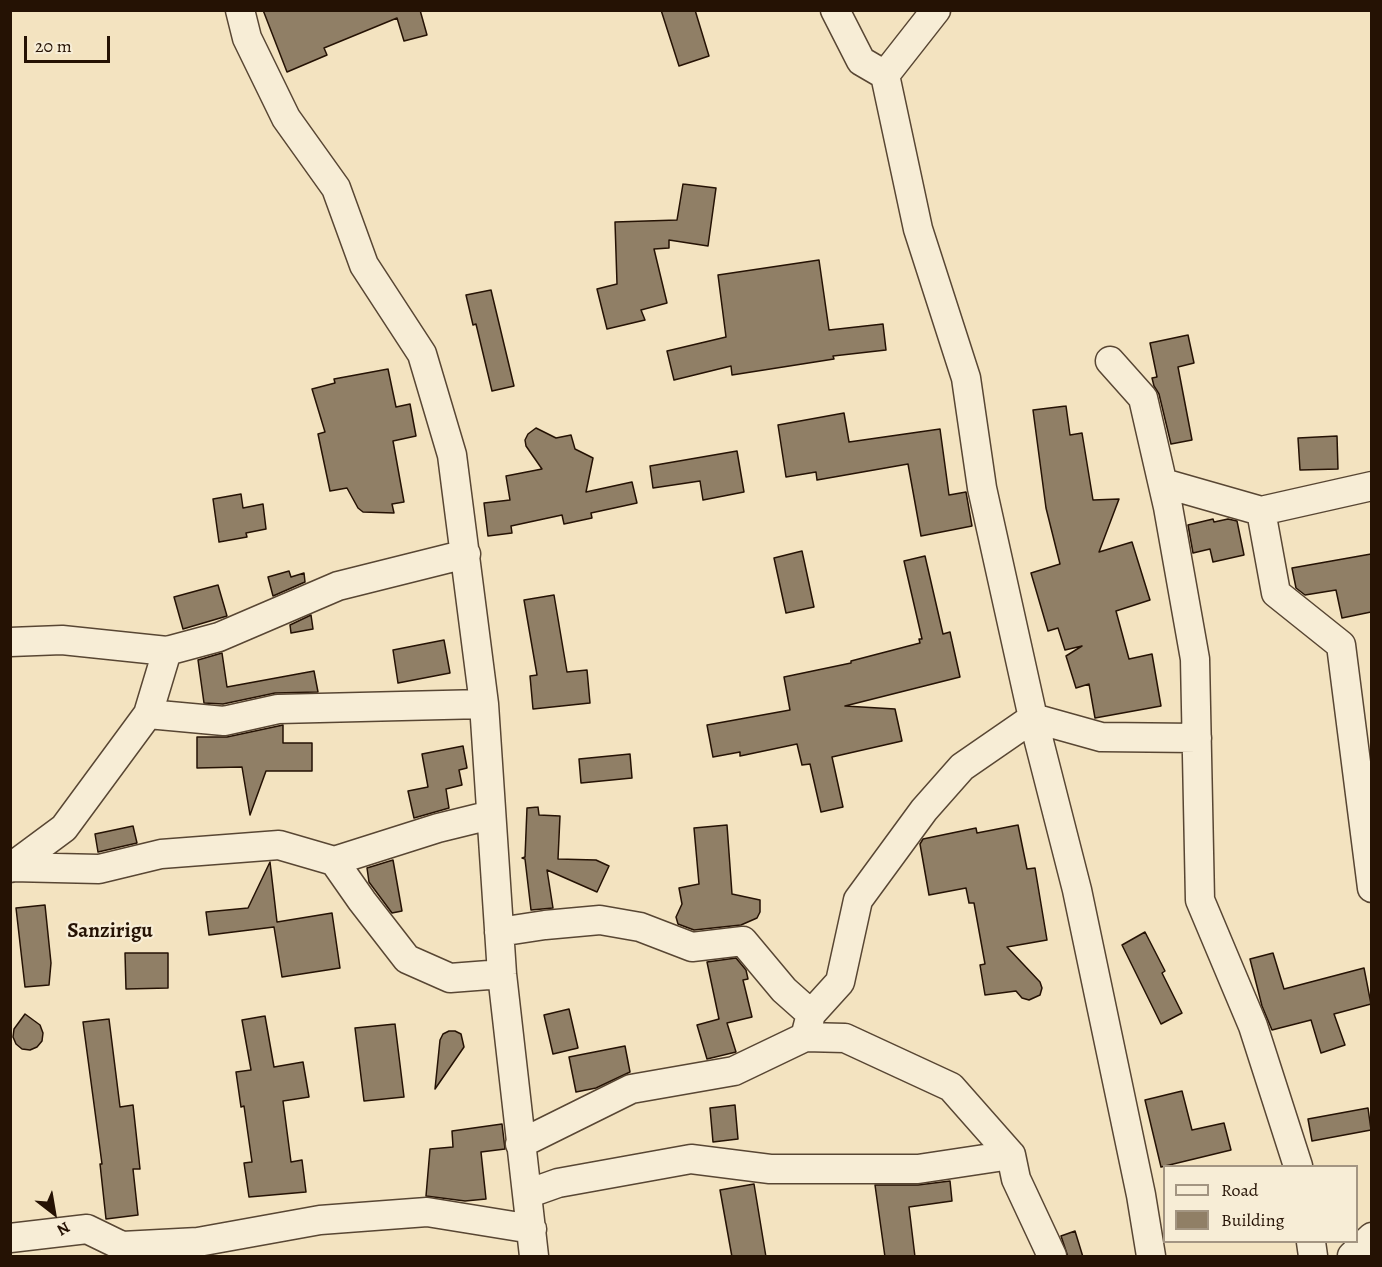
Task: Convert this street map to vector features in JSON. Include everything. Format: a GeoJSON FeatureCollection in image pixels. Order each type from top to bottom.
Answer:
{"type":"FeatureCollection","features":[{"type":"Feature","properties":{"kind":"street"},"geometry":{"type":"LineString","coordinates":[[10,1238],[87,1229],[122,1246],[198,1242],[320,1220],[428,1212],[533,1243],[502,974],[484,704],[452,455],[422,354],[364,265],[336,188],[286,118],[247,38],[240,10]]}},
{"type":"Feature","properties":{"kind":"street"},"geometry":{"type":"LineString","coordinates":[[834,10],[861,61],[885,75],[918,229],[966,378],[982,488],[1033,718],[1077,890],[1141,1195],[1151,1257]]}},
{"type":"Feature","properties":{"kind":"street"},"geometry":{"type":"LineString","coordinates":[[885,75],[936,10]]}},
{"type":"Feature","properties":{"kind":"street"},"geometry":{"type":"LineString","coordinates":[[1110,361],[1143,398],[1163,483],[1195,659],[1200,900],[1253,1026],[1297,1165]]}},
{"type":"Feature","properties":{"kind":"street"},"geometry":{"type":"LineString","coordinates":[[1163,483],[1261,511],[1371,486]]}},
{"type":"Feature","properties":{"kind":"street"},"geometry":{"type":"LineString","coordinates":[[1261,511],[1276,593],[1341,645],[1371,887]]}},
{"type":"Feature","properties":{"kind":"street"},"geometry":{"type":"LineString","coordinates":[[10,642],[63,640],[167,651],[219,637],[339,586],[466,554]]}},
{"type":"Feature","properties":{"kind":"street"},"geometry":{"type":"LineString","coordinates":[[11,868],[64,828],[148,714],[167,651]]}},
{"type":"Feature","properties":{"kind":"street"},"geometry":{"type":"LineString","coordinates":[[148,714],[224,721],[278,709],[484,704]]}},
{"type":"Feature","properties":{"kind":"street"},"geometry":{"type":"LineString","coordinates":[[1033,718],[1101,738],[1197,738]]}},
{"type":"Feature","properties":{"kind":"street"},"geometry":{"type":"LineString","coordinates":[[520,1144],[631,1089],[734,1071],[808,1026],[840,982],[858,900],[924,810],[962,767],[1033,718]]}},
{"type":"Feature","properties":{"kind":"street"},"geometry":{"type":"LineString","coordinates":[[11,868],[99,869],[161,854],[279,845],[334,861],[438,828],[491,815]]}},
{"type":"Feature","properties":{"kind":"street"},"geometry":{"type":"LineString","coordinates":[[334,861],[407,959],[450,978],[502,974]]}},
{"type":"Feature","properties":{"kind":"street"},"geometry":{"type":"LineString","coordinates":[[499,932],[600,920],[640,927],[692,947],[743,940],[784,990],[808,1026],[845,1038],[951,1087],[1011,1155],[1016,1179],[1052,1257]]}},
{"type":"Feature","properties":{"kind":"street"},"geometry":{"type":"LineString","coordinates":[[527,1194],[558,1183],[691,1159],[770,1169],[918,1169],[1011,1155]]}},
{"type":"Feature","properties":{"kind":"street"},"geometry":{"type":"LineString","coordinates":[[1352,1257],[1371,1237]]}},
{"type":"Feature","properties":{"kind":"building"},"geometry":{"type":"Polygon","coordinates":[[[263,10],[420,10],[427,35],[404,41],[397,18],[324,48],[327,55],[287,72],[263,10]]]}},
{"type":"Feature","properties":{"kind":"building"},"geometry":{"type":"Polygon","coordinates":[[[661,10],[695,10],[709,56],[679,66],[661,10]]]}},
{"type":"Feature","properties":{"kind":"building"},"geometry":{"type":"Polygon","coordinates":[[[683,184],[716,188],[708,246],[669,240],[669,248],[654,249],[667,303],[641,310],[645,320],[607,329],[597,289],[617,284],[615,222],[677,220],[683,184]]]}},
{"type":"Feature","properties":{"kind":"building"},"geometry":{"type":"Polygon","coordinates":[[[819,260],[829,330],[883,324],[886,350],[833,356],[834,359],[732,375],[731,366],[674,380],[667,351],[726,337],[718,275],[819,260]]]}},
{"type":"Feature","properties":{"kind":"building"},"geometry":{"type":"Polygon","coordinates":[[[491,290],[514,386],[492,391],[476,324],[473,325],[466,295],[491,290]]]}},
{"type":"Feature","properties":{"kind":"building"},"geometry":{"type":"Polygon","coordinates":[[[1188,335],[1194,363],[1178,367],[1192,440],[1171,444],[1159,394],[1152,378],[1157,377],[1150,343],[1188,335]]]}},
{"type":"Feature","properties":{"kind":"building"},"geometry":{"type":"Polygon","coordinates":[[[388,369],[396,407],[410,404],[416,436],[393,441],[404,502],[392,504],[394,513],[363,512],[358,508],[347,488],[330,491],[318,434],[325,432],[312,389],[335,383],[334,379],[388,369]]]}},
{"type":"Feature","properties":{"kind":"building"},"geometry":{"type":"Polygon","coordinates":[[[1066,406],[1070,435],[1082,433],[1093,500],[1119,499],[1099,552],[1132,542],[1150,600],[1116,611],[1129,659],[1152,654],[1161,706],[1095,718],[1089,684],[1076,688],[1066,656],[1082,646],[1065,650],[1058,628],[1048,631],[1031,573],[1060,564],[1046,508],[1033,410],[1066,406]]]}},
{"type":"Feature","properties":{"kind":"building"},"geometry":{"type":"Polygon","coordinates":[[[844,413],[849,442],[940,429],[949,495],[966,492],[972,526],[921,536],[908,464],[817,480],[816,472],[786,477],[778,425],[844,413]]]}},
{"type":"Feature","properties":{"kind":"building"},"geometry":{"type":"Polygon","coordinates":[[[536,428],[556,438],[571,435],[575,449],[593,458],[586,492],[632,482],[637,503],[591,513],[592,518],[564,524],[562,515],[511,526],[512,533],[488,536],[484,503],[510,500],[506,476],[542,469],[526,446],[525,440],[528,434],[536,428]]]}},
{"type":"Feature","properties":{"kind":"building"},"geometry":{"type":"Polygon","coordinates":[[[1337,436],[1338,469],[1300,470],[1298,438],[1337,436]]]}},
{"type":"Feature","properties":{"kind":"building"},"geometry":{"type":"Polygon","coordinates":[[[737,451],[744,492],[703,500],[700,481],[653,488],[650,466],[737,451]]]}},
{"type":"Feature","properties":{"kind":"building"},"geometry":{"type":"Polygon","coordinates":[[[241,494],[243,508],[263,504],[266,529],[246,533],[247,537],[219,542],[213,499],[241,494]]]}},
{"type":"Feature","properties":{"kind":"building"},"geometry":{"type":"Polygon","coordinates":[[[1213,519],[1214,522],[1228,519],[1237,521],[1244,555],[1213,562],[1210,549],[1193,553],[1188,525],[1213,519]]]}},
{"type":"Feature","properties":{"kind":"building"},"geometry":{"type":"Polygon","coordinates":[[[802,551],[814,607],[786,613],[774,558],[802,551]]]}},
{"type":"Feature","properties":{"kind":"building"},"geometry":{"type":"Polygon","coordinates":[[[1371,554],[1371,612],[1342,618],[1336,590],[1305,595],[1296,588],[1292,568],[1371,554]]]}},
{"type":"Feature","properties":{"kind":"building"},"geometry":{"type":"Polygon","coordinates":[[[925,556],[943,634],[950,632],[960,677],[845,706],[895,709],[902,741],[832,757],[843,807],[821,812],[810,764],[802,765],[797,744],[740,756],[740,752],[713,757],[707,725],[790,710],[784,677],[851,663],[851,661],[920,643],[919,639],[922,639],[904,561],[925,556]]]}},
{"type":"Feature","properties":{"kind":"building"},"geometry":{"type":"Polygon","coordinates":[[[289,571],[291,577],[304,573],[305,582],[273,596],[268,577],[289,571]]]}},
{"type":"Feature","properties":{"kind":"building"},"geometry":{"type":"Polygon","coordinates":[[[218,585],[227,616],[183,629],[174,597],[218,585]]]}},
{"type":"Feature","properties":{"kind":"building"},"geometry":{"type":"Polygon","coordinates":[[[554,595],[567,672],[587,670],[590,703],[533,709],[530,676],[537,675],[524,600],[554,595]]]}},
{"type":"Feature","properties":{"kind":"building"},"geometry":{"type":"Polygon","coordinates":[[[311,615],[313,629],[291,633],[290,625],[311,615]]]}},
{"type":"Feature","properties":{"kind":"building"},"geometry":{"type":"Polygon","coordinates":[[[444,640],[450,673],[398,683],[393,650],[444,640]]]}},
{"type":"Feature","properties":{"kind":"building"},"geometry":{"type":"Polygon","coordinates":[[[222,653],[227,687],[314,671],[318,692],[275,693],[223,704],[204,703],[198,660],[222,653]]]}},
{"type":"Feature","properties":{"kind":"building"},"geometry":{"type":"Polygon","coordinates":[[[283,725],[283,743],[312,743],[312,771],[266,771],[250,815],[242,767],[197,768],[197,737],[227,737],[283,725]]]}},
{"type":"Feature","properties":{"kind":"building"},"geometry":{"type":"Polygon","coordinates":[[[463,746],[467,768],[459,770],[462,785],[446,789],[449,808],[414,818],[408,791],[428,787],[422,754],[463,746]]]}},
{"type":"Feature","properties":{"kind":"building"},"geometry":{"type":"Polygon","coordinates":[[[630,754],[632,778],[581,783],[579,759],[630,754]]]}},
{"type":"Feature","properties":{"kind":"building"},"geometry":{"type":"Polygon","coordinates":[[[538,807],[539,815],[560,816],[558,859],[596,860],[609,866],[597,892],[547,870],[553,908],[531,910],[525,859],[522,858],[525,857],[527,808],[538,807]]]}},
{"type":"Feature","properties":{"kind":"building"},"geometry":{"type":"Polygon","coordinates":[[[727,825],[732,894],[760,900],[760,912],[757,918],[741,925],[694,930],[678,924],[676,917],[682,904],[679,888],[699,884],[694,828],[727,825]]]}},
{"type":"Feature","properties":{"kind":"building"},"geometry":{"type":"Polygon","coordinates":[[[1018,825],[1027,869],[1035,868],[1047,940],[1007,947],[1040,982],[1042,988],[1040,995],[1029,1000],[1022,998],[1016,991],[985,995],[980,965],[985,964],[974,903],[969,903],[966,888],[929,895],[920,844],[923,839],[976,828],[977,833],[1018,825]]]}},
{"type":"Feature","properties":{"kind":"building"},"geometry":{"type":"Polygon","coordinates":[[[133,826],[137,843],[98,852],[95,834],[133,826]]]}},
{"type":"Feature","properties":{"kind":"building"},"geometry":{"type":"Polygon","coordinates":[[[393,860],[402,911],[392,913],[369,882],[367,868],[393,860]]]}},
{"type":"Feature","properties":{"kind":"building"},"geometry":{"type":"Polygon","coordinates":[[[270,862],[277,922],[332,913],[340,968],[282,977],[274,927],[209,935],[206,912],[248,908],[270,862]]]}},
{"type":"Feature","properties":{"kind":"building"},"geometry":{"type":"Polygon","coordinates":[[[45,905],[51,963],[49,985],[25,987],[16,908],[45,905]]]}},
{"type":"Feature","properties":{"kind":"building"},"geometry":{"type":"Polygon","coordinates":[[[1145,932],[1165,971],[1162,973],[1182,1013],[1161,1024],[1122,945],[1145,932]]]}},
{"type":"Feature","properties":{"kind":"building"},"geometry":{"type":"Polygon","coordinates":[[[125,953],[168,953],[168,988],[126,989],[125,953]]]}},
{"type":"Feature","properties":{"kind":"building"},"geometry":{"type":"Polygon","coordinates":[[[1273,953],[1284,989],[1364,968],[1371,1004],[1334,1014],[1345,1045],[1321,1053],[1311,1020],[1272,1030],[1262,1006],[1250,959],[1273,953]]]}},
{"type":"Feature","properties":{"kind":"building"},"geometry":{"type":"Polygon","coordinates":[[[736,958],[746,970],[748,979],[743,980],[752,1017],[727,1023],[736,1052],[707,1059],[697,1025],[719,1019],[707,962],[736,958]]]}},
{"type":"Feature","properties":{"kind":"building"},"geometry":{"type":"Polygon","coordinates":[[[569,1009],[578,1048],[553,1054],[544,1015],[569,1009]]]}},
{"type":"Feature","properties":{"kind":"building"},"geometry":{"type":"Polygon","coordinates":[[[25,1014],[40,1025],[43,1033],[42,1041],[30,1050],[22,1049],[13,1037],[14,1029],[25,1014]]]}},
{"type":"Feature","properties":{"kind":"building"},"geometry":{"type":"Polygon","coordinates":[[[265,1016],[274,1067],[303,1062],[309,1097],[283,1101],[291,1162],[302,1160],[306,1192],[249,1197],[244,1163],[252,1162],[244,1106],[241,1107],[236,1072],[251,1070],[242,1020],[265,1016]]]}},
{"type":"Feature","properties":{"kind":"building"},"geometry":{"type":"Polygon","coordinates":[[[109,1019],[120,1107],[133,1105],[140,1169],[133,1169],[138,1215],[106,1219],[100,1164],[102,1164],[83,1022],[109,1019]]]}},
{"type":"Feature","properties":{"kind":"building"},"geometry":{"type":"Polygon","coordinates":[[[395,1024],[404,1097],[364,1101],[355,1028],[395,1024]]]}},
{"type":"Feature","properties":{"kind":"building"},"geometry":{"type":"Polygon","coordinates":[[[449,1031],[461,1034],[464,1047],[435,1089],[440,1040],[443,1034],[449,1031]]]}},
{"type":"Feature","properties":{"kind":"building"},"geometry":{"type":"Polygon","coordinates":[[[625,1046],[630,1072],[596,1088],[576,1092],[569,1057],[625,1046]]]}},
{"type":"Feature","properties":{"kind":"building"},"geometry":{"type":"Polygon","coordinates":[[[1182,1091],[1192,1130],[1224,1123],[1231,1150],[1161,1167],[1145,1100],[1182,1091]]]}},
{"type":"Feature","properties":{"kind":"building"},"geometry":{"type":"Polygon","coordinates":[[[735,1105],[738,1139],[713,1142],[710,1108],[735,1105]]]}},
{"type":"Feature","properties":{"kind":"building"},"geometry":{"type":"Polygon","coordinates":[[[1368,1108],[1371,1130],[1312,1141],[1308,1119],[1368,1108]]]}},
{"type":"Feature","properties":{"kind":"building"},"geometry":{"type":"Polygon","coordinates":[[[502,1124],[505,1149],[481,1152],[486,1199],[465,1201],[426,1196],[430,1149],[453,1147],[452,1131],[502,1124]]]}},
{"type":"Feature","properties":{"kind":"building"},"geometry":{"type":"Polygon","coordinates":[[[950,1181],[952,1201],[909,1207],[915,1257],[885,1257],[875,1185],[918,1185],[950,1181]]]}},
{"type":"Feature","properties":{"kind":"building"},"geometry":{"type":"Polygon","coordinates":[[[754,1184],[766,1257],[732,1257],[720,1190],[754,1184]]]}},
{"type":"Feature","properties":{"kind":"building"},"geometry":{"type":"Polygon","coordinates":[[[1075,1231],[1083,1257],[1068,1257],[1061,1236],[1075,1231]]]}},
{"type":"Feature","properties":{"kind":"district","name":"Sanzirigu"},"geometry":{"type":"Point","coordinates":[110,932]}}]}
